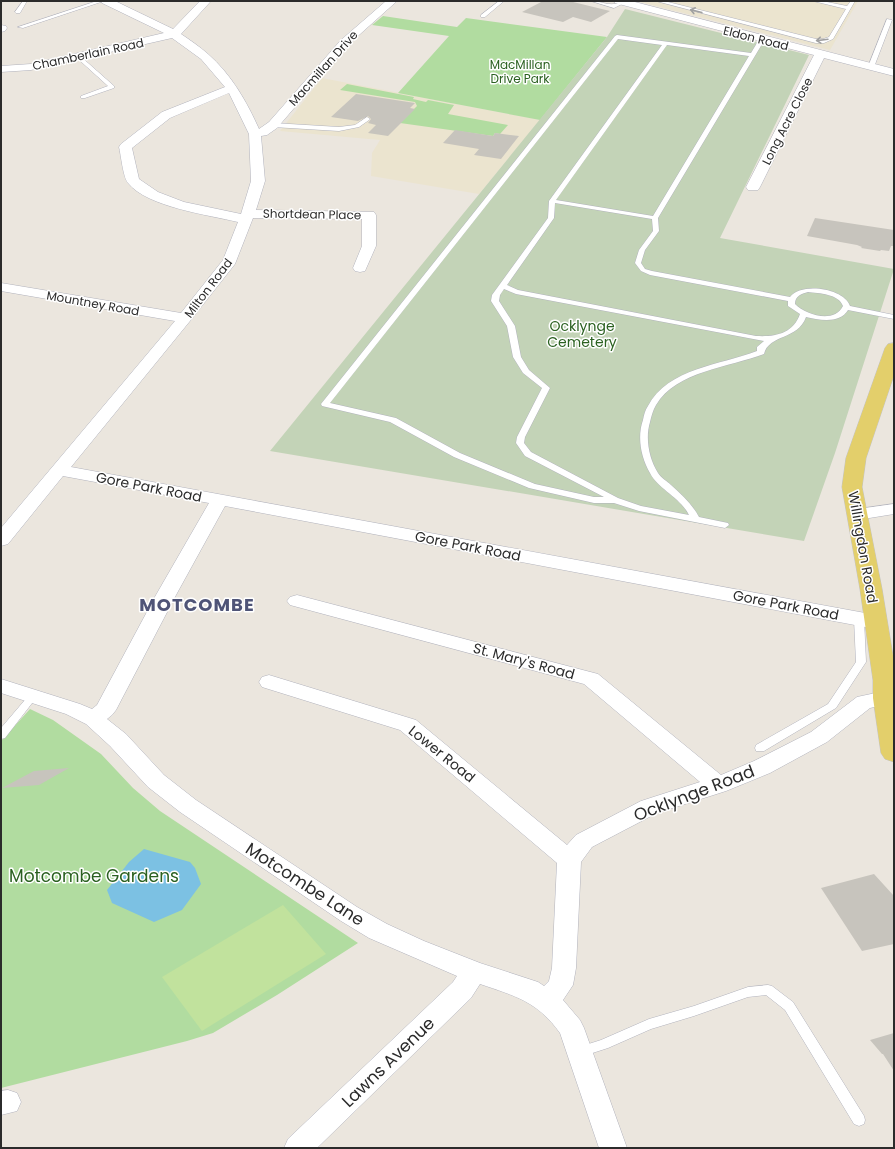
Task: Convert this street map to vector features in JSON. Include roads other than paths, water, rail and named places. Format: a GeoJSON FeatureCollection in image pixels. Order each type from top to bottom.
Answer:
{"type":"FeatureCollection","features":[{"type":"Feature","properties":{"kind":"main road","name":"Willingdon Road"},"geometry":{"type":"LineString","coordinates":[[894,348],[856,458],[852,487],[871,589],[867,620],[888,686],[894,753]]}},
{"type":"Feature","properties":{"kind":"street","name":"Milton Road"},"geometry":{"type":"LineString","coordinates":[[1,540],[185,318],[230,261],[258,181],[255,134],[245,111],[232,88],[205,57],[174,34],[133,12],[106,1]]}},
{"type":"Feature","properties":{"kind":"street"},"geometry":{"type":"LineString","coordinates":[[174,34],[206,1]]}},
{"type":"Feature","properties":{"kind":"street","name":"Macmillan Drive"},"geometry":{"type":"LineString","coordinates":[[255,134],[263,132],[273,125],[345,42],[392,1]]}},
{"type":"Feature","properties":{"kind":"street","name":"Eldon Road"},"geometry":{"type":"LineString","coordinates":[[622,2],[894,72]]}},
{"type":"Feature","properties":{"kind":"street","name":"Chamberlain Road"},"geometry":{"type":"LineString","coordinates":[[1,69],[32,67],[174,34]]}},
{"type":"Feature","properties":{"kind":"street","name":"Long Acre Close"},"geometry":{"type":"LineString","coordinates":[[753,187],[820,54]]}},
{"type":"Feature","properties":{"kind":"street"},"geometry":{"type":"LineString","coordinates":[[232,88],[166,115],[125,148],[133,181],[153,196],[180,205],[247,216]]}},
{"type":"Feature","properties":{"kind":"street","name":"Shortdean Place"},"geometry":{"type":"LineString","coordinates":[[247,216],[369,215],[369,246],[360,268]]}},
{"type":"Feature","properties":{"kind":"street","name":"Mountney Road"},"geometry":{"type":"LineString","coordinates":[[1,287],[185,318]]}},
{"type":"Feature","properties":{"kind":"street","name":"Gore Park Road"},"geometry":{"type":"LineString","coordinates":[[59,470],[867,620]]}},
{"type":"Feature","properties":{"kind":"street"},"geometry":{"type":"LineString","coordinates":[[93,720],[105,710],[166,595],[220,500]]}},
{"type":"Feature","properties":{"kind":"street"},"geometry":{"type":"LineString","coordinates":[[857,514],[894,509]]}},
{"type":"Feature","properties":{"kind":"street","name":"St. Mary's Road"},"geometry":{"type":"LineString","coordinates":[[297,601],[591,678],[718,785]]}},
{"type":"Feature","properties":{"kind":"street","name":"Lower Road"},"geometry":{"type":"LineString","coordinates":[[269,682],[408,725],[570,860]]}},
{"type":"Feature","properties":{"kind":"street","name":"Motcombe Lane"},"geometry":{"type":"LineString","coordinates":[[1,686],[73,709],[93,720],[118,740],[156,781],[188,806],[289,874],[378,931],[414,948],[474,972],[529,990],[547,1001]]}},
{"type":"Feature","properties":{"kind":"street","name":"Ocklynge Road"},"geometry":{"type":"LineString","coordinates":[[570,860],[584,841],[649,807],[718,785],[762,767],[819,737],[864,702],[888,686]]}},
{"type":"Feature","properties":{"kind":"street"},"geometry":{"type":"LineString","coordinates":[[570,860],[564,968],[560,985],[547,1001],[560,1012],[571,1028],[613,1148]]}},
{"type":"Feature","properties":{"kind":"street","name":"Lawns Avenue"},"geometry":{"type":"LineString","coordinates":[[298,1148],[462,990],[474,972]]}},
{"type":"Feature","properties":{"kind":"lane"},"geometry":{"type":"LineString","coordinates":[[18,12],[25,1]]}},
{"type":"Feature","properties":{"kind":"lane"},"geometry":{"type":"LineString","coordinates":[[21,27],[102,1]]}},
{"type":"Feature","properties":{"kind":"lane"},"geometry":{"type":"LineString","coordinates":[[483,16],[502,1]]}},
{"type":"Feature","properties":{"kind":"lane"},"geometry":{"type":"LineString","coordinates":[[593,1],[614,6],[622,2]]}},
{"type":"Feature","properties":{"kind":"lane"},"geometry":{"type":"LineString","coordinates":[[649,10],[658,4],[658,1],[816,41],[824,41],[831,38],[853,1]]}},
{"type":"Feature","properties":{"kind":"lane"},"geometry":{"type":"LineString","coordinates":[[815,1],[849,8]]}},
{"type":"Feature","properties":{"kind":"lane"},"geometry":{"type":"LineString","coordinates":[[871,67],[889,20]]}},
{"type":"Feature","properties":{"kind":"lane"},"geometry":{"type":"LineString","coordinates":[[615,500],[594,500],[532,486],[457,454],[393,420],[325,404],[617,37],[753,55]]}},
{"type":"Feature","properties":{"kind":"lane"},"geometry":{"type":"LineString","coordinates":[[762,39],[655,218],[656,231],[642,250],[638,263],[644,270],[650,273],[791,299]]}},
{"type":"Feature","properties":{"kind":"lane"},"geometry":{"type":"LineString","coordinates":[[665,44],[552,201],[551,218],[496,295],[495,301],[511,326],[517,357],[526,371],[546,388],[521,438],[520,443],[522,449],[528,454],[615,500],[639,508],[696,518],[725,525]]}},
{"type":"Feature","properties":{"kind":"lane"},"geometry":{"type":"LineString","coordinates":[[79,57],[112,87],[83,97]]}},
{"type":"Feature","properties":{"kind":"lane"},"geometry":{"type":"LineString","coordinates":[[273,125],[339,129],[357,126],[367,119]]}},
{"type":"Feature","properties":{"kind":"lane"},"geometry":{"type":"LineString","coordinates":[[552,201],[655,218]]}},
{"type":"Feature","properties":{"kind":"lane"},"geometry":{"type":"LineString","coordinates":[[503,286],[516,292],[756,338],[769,339],[790,332],[799,325],[804,314]]}},
{"type":"Feature","properties":{"kind":"lane"},"geometry":{"type":"LineString","coordinates":[[817,290],[826,291],[841,298],[845,302],[846,307],[840,315],[833,317],[815,317],[804,314],[794,308],[791,304],[791,299],[794,295],[800,292],[817,290]]}},
{"type":"Feature","properties":{"kind":"lane"},"geometry":{"type":"LineString","coordinates":[[846,307],[894,317]]}},
{"type":"Feature","properties":{"kind":"lane"},"geometry":{"type":"LineString","coordinates":[[696,518],[690,506],[654,474],[646,451],[643,434],[646,418],[652,404],[664,388],[697,372],[762,352],[760,349],[769,339]]}},
{"type":"Feature","properties":{"kind":"lane"},"geometry":{"type":"LineString","coordinates":[[760,748],[832,706],[861,662],[867,620]]}},
{"type":"Feature","properties":{"kind":"lane"},"geometry":{"type":"LineString","coordinates":[[1,735],[33,696]]}},
{"type":"Feature","properties":{"kind":"lane"},"geometry":{"type":"LineString","coordinates":[[580,1052],[604,1044],[649,1024],[694,1011],[748,992],[768,990],[789,1006],[859,1120]]}},
{"type":"Feature","properties":{"kind":"water"},"geometry":{"type":"Polygon","coordinates":[[[144,849],[190,862],[195,868],[201,884],[182,910],[154,922],[112,903],[107,890],[129,862],[144,849]]]}},
{"type":"Feature","properties":{"kind":"district","name":"MOTCOMBE"},"geometry":{"type":"Point","coordinates":[197,604]}},
{"type":"Feature","properties":{"kind":"park label","name":"MacMillan Drive Park"},"geometry":{"type":"Point","coordinates":[520,71]}},
{"type":"Feature","properties":{"kind":"park label","name":"Ocklynge Cemetery"},"geometry":{"type":"Point","coordinates":[582,334]}},
{"type":"Feature","properties":{"kind":"park label","name":"Motcombe Gardens"},"geometry":{"type":"Point","coordinates":[94,876]}}]}
